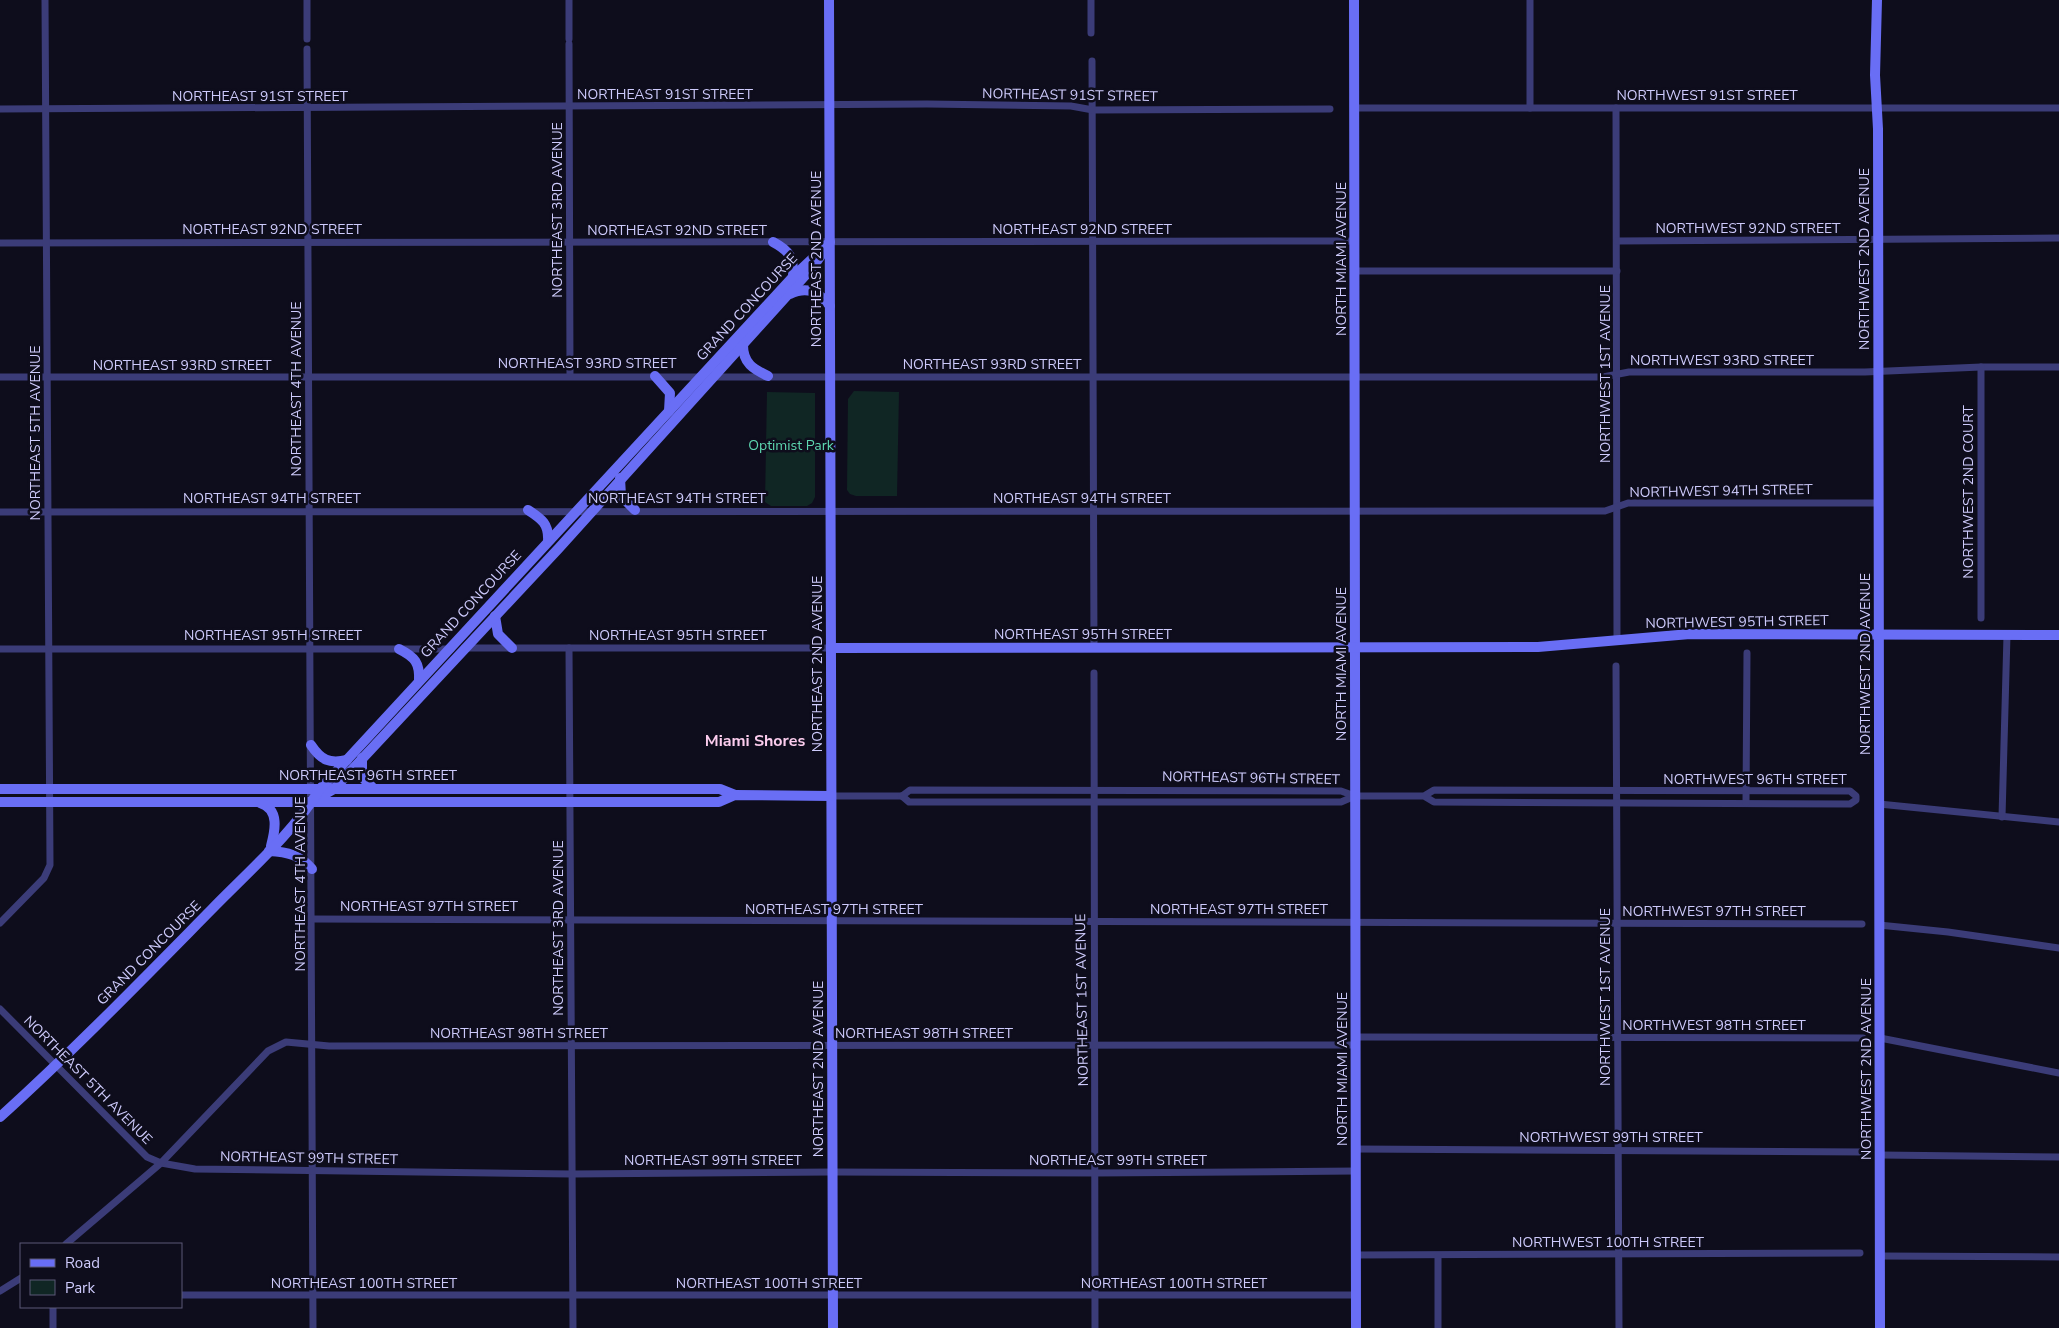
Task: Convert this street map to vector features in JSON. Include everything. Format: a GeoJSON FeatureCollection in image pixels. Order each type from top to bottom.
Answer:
{"type":"FeatureCollection","features":[{"type":"Feature","properties":{"kind":"street","name":"NORTHEAST 5TH AVENUE"},"geometry":{"type":"LineString","coordinates":[[0,923],[44,878],[50,865],[45,0]]}},
{"type":"Feature","properties":{"kind":"street"},"geometry":{"type":"LineString","coordinates":[[307,39],[308,0]]}},
{"type":"Feature","properties":{"kind":"street","name":"NORTHEAST 3RD AVENUE"},"geometry":{"type":"LineString","coordinates":[[569,0],[570,375]]}},
{"type":"Feature","properties":{"kind":"street","name":"NORTHEAST 2ND AVENUE"},"geometry":{"type":"LineString","coordinates":[[829,0],[833,1328]]}},
{"type":"Feature","properties":{"kind":"street"},"geometry":{"type":"LineString","coordinates":[[1091,0],[1091,33]]}},
{"type":"Feature","properties":{"kind":"street","name":"NORTH MIAMI AVENUE"},"geometry":{"type":"LineString","coordinates":[[1354,0],[1356,1328]]}},
{"type":"Feature","properties":{"kind":"street"},"geometry":{"type":"LineString","coordinates":[[1530,0],[1530,108]]}},
{"type":"Feature","properties":{"kind":"street","name":"NORTHWEST 2ND AVENUE"},"geometry":{"type":"LineString","coordinates":[[1877,0],[1876,108],[1878,129],[1880,634],[1880,1328]]}},
{"type":"Feature","properties":{"kind":"street","name":"NORTHEAST 4TH AVENUE"},"geometry":{"type":"LineString","coordinates":[[307,49],[311,745],[316,789]]}},
{"type":"Feature","properties":{"kind":"street"},"geometry":{"type":"LineString","coordinates":[[1092,61],[1094,648]]}},
{"type":"Feature","properties":{"kind":"street","name":"NORTHEAST 91ST STREET"},"geometry":{"type":"LineString","coordinates":[[0,109],[829,105],[1070,106],[1093,110],[1330,109]]}},
{"type":"Feature","properties":{"kind":"street","name":"NORTHWEST 91ST STREET"},"geometry":{"type":"LineString","coordinates":[[1354,108],[2059,108]]}},
{"type":"Feature","properties":{"kind":"street","name":"NORTHWEST 1ST AVENUE"},"geometry":{"type":"LineString","coordinates":[[1616,108],[1617,641]]}},
{"type":"Feature","properties":{"kind":"street","name":"NORTHWEST 92ND STREET"},"geometry":{"type":"LineString","coordinates":[[1617,241],[1878,241],[2059,238]]}},
{"type":"Feature","properties":{"kind":"street","name":"NORTHEAST 92ND STREET"},"geometry":{"type":"LineString","coordinates":[[0,243],[308,241],[1354,241]]}},
{"type":"Feature","properties":{"kind":"street"},"geometry":{"type":"LineString","coordinates":[[773,242],[789,252],[794,264],[793,277]]}},
{"type":"Feature","properties":{"kind":"street","name":"GRAND CONCOURSE"},"geometry":{"type":"LineString","coordinates":[[312,802],[316,789],[347,760],[793,277],[830,242]]}},
{"type":"Feature","properties":{"kind":"street","name":"GRAND CONCOURSE"},"geometry":{"type":"LineString","coordinates":[[0,1116],[56,1066],[269,851],[312,802],[334,789],[743,345],[816,263],[830,242]]}},
{"type":"Feature","properties":{"kind":"street"},"geometry":{"type":"LineString","coordinates":[[1355,271],[1617,271]]}},
{"type":"Feature","properties":{"kind":"street"},"geometry":{"type":"LineString","coordinates":[[788,295],[802,290],[813,291],[830,306]]}},
{"type":"Feature","properties":{"kind":"street"},"geometry":{"type":"LineString","coordinates":[[743,345],[744,358],[747,364],[768,376]]}},
{"type":"Feature","properties":{"kind":"street","name":"NORTHWEST 93RD STREET"},"geometry":{"type":"LineString","coordinates":[[1355,376],[1602,377],[1629,372],[1878,371],[1980,367],[2059,367]]}},
{"type":"Feature","properties":{"kind":"street","name":"NORTHWEST 2ND COURT"},"geometry":{"type":"LineString","coordinates":[[1980,367],[1980,618]]}},
{"type":"Feature","properties":{"kind":"street","name":"NORTHEAST 93RD STREET"},"geometry":{"type":"LineString","coordinates":[[0,377],[308,378],[570,375],[830,377],[1355,376]]}},
{"type":"Feature","properties":{"kind":"street"},"geometry":{"type":"LineString","coordinates":[[655,376],[670,393],[669,411]]}},
{"type":"Feature","properties":{"kind":"street"},"geometry":{"type":"LineString","coordinates":[[620,478],[621,496],[635,510]]}},
{"type":"Feature","properties":{"kind":"street","name":"NORTHWEST 94TH STREET"},"geometry":{"type":"LineString","coordinates":[[1355,511],[1605,511],[1628,503],[1879,503]]}},
{"type":"Feature","properties":{"kind":"street","name":"NORTHEAST 94TH STREET"},"geometry":{"type":"LineString","coordinates":[[0,512],[309,510],[1355,511]]}},
{"type":"Feature","properties":{"kind":"street"},"geometry":{"type":"LineString","coordinates":[[528,510],[544,521],[547,527],[548,541]]}},
{"type":"Feature","properties":{"kind":"street"},"geometry":{"type":"LineString","coordinates":[[495,616],[498,634],[512,648]]}},
{"type":"Feature","properties":{"kind":"street","name":"NORTHWEST 95TH STREET"},"geometry":{"type":"LineString","coordinates":[[1355,648],[1552,647],[1690,634],[2059,635]]}},
{"type":"Feature","properties":{"kind":"street"},"geometry":{"type":"LineString","coordinates":[[2002,817],[2007,635]]}},
{"type":"Feature","properties":{"kind":"street"},"geometry":{"type":"LineString","coordinates":[[400,648],[415,659],[420,671],[419,680]]}},
{"type":"Feature","properties":{"kind":"street","name":"NORTHEAST 3RD AVENUE"},"geometry":{"type":"LineString","coordinates":[[569,648],[573,1328]]}},
{"type":"Feature","properties":{"kind":"street","name":"NORTHEAST 95TH STREET"},"geometry":{"type":"LineString","coordinates":[[0,649],[1355,648]]}},
{"type":"Feature","properties":{"kind":"street"},"geometry":{"type":"LineString","coordinates":[[1746,803],[1747,653]]}},
{"type":"Feature","properties":{"kind":"street","name":"NORTHWEST 1ST AVENUE"},"geometry":{"type":"LineString","coordinates":[[1616,666],[1619,1328]]}},
{"type":"Feature","properties":{"kind":"street","name":"NORTHEAST 1ST AVENUE"},"geometry":{"type":"LineString","coordinates":[[1094,673],[1096,1328]]}},
{"type":"Feature","properties":{"kind":"street"},"geometry":{"type":"LineString","coordinates":[[311,745],[325,761],[347,760]]}},
{"type":"Feature","properties":{"kind":"street"},"geometry":{"type":"LineString","coordinates":[[362,758],[362,777],[374,789]]}},
{"type":"Feature","properties":{"kind":"street","name":"NORTHEAST 96TH STREET"},"geometry":{"type":"LineString","coordinates":[[0,789],[720,789],[735,796]]}},
{"type":"Feature","properties":{"kind":"street","name":"NORTHEAST 96TH STREET"},"geometry":{"type":"LineString","coordinates":[[0,802],[719,802],[735,796],[902,796],[910,790],[1341,791],[1355,796]]}},
{"type":"Feature","properties":{"kind":"street","name":"NORTHWEST 96TH STREET"},"geometry":{"type":"LineString","coordinates":[[1355,796],[1424,796],[1434,790],[1850,791],[1856,796],[1856,800],[1850,804],[1434,802],[1424,796]]}},
{"type":"Feature","properties":{"kind":"street","name":"NORTHEAST 96TH STREET"},"geometry":{"type":"LineString","coordinates":[[902,796],[908,802],[1341,802],[1355,796]]}},
{"type":"Feature","properties":{"kind":"street"},"geometry":{"type":"LineString","coordinates":[[257,802],[266,805],[274,815],[274,834],[269,851],[300,857],[312,869]]}},
{"type":"Feature","properties":{"kind":"street","name":"NORTHEAST 4TH AVENUE"},"geometry":{"type":"LineString","coordinates":[[312,802],[313,1328]]}},
{"type":"Feature","properties":{"kind":"street"},"geometry":{"type":"LineString","coordinates":[[1879,804],[2059,822]]}},
{"type":"Feature","properties":{"kind":"street","name":"NORTHEAST 97TH STREET"},"geometry":{"type":"LineString","coordinates":[[312,919],[570,918],[1094,922],[1356,921]]}},
{"type":"Feature","properties":{"kind":"street","name":"NORTHWEST 97TH STREET"},"geometry":{"type":"LineString","coordinates":[[1356,921],[1862,924]]}},
{"type":"Feature","properties":{"kind":"street"},"geometry":{"type":"LineString","coordinates":[[1879,925],[1948,932],[2059,948]]}},
{"type":"Feature","properties":{"kind":"street","name":"NORTHEAST 5TH AVENUE"},"geometry":{"type":"LineString","coordinates":[[0,1009],[147,1157],[161,1163]]}},
{"type":"Feature","properties":{"kind":"street","name":"NORTHWEST 98TH STREET"},"geometry":{"type":"LineString","coordinates":[[1356,1041],[1863,1038]]}},
{"type":"Feature","properties":{"kind":"street"},"geometry":{"type":"LineString","coordinates":[[1880,1038],[2059,1073]]}},
{"type":"Feature","properties":{"kind":"street","name":"NORTHEAST 98TH STREET"},"geometry":{"type":"LineString","coordinates":[[67,1243],[161,1163],[268,1051],[286,1042],[313,1045],[1096,1046],[1356,1041]]}},
{"type":"Feature","properties":{"kind":"street","name":"NORTHWEST 99TH STREET"},"geometry":{"type":"LineString","coordinates":[[1356,1149],[1865,1152]]}},
{"type":"Feature","properties":{"kind":"street"},"geometry":{"type":"LineString","coordinates":[[1880,1155],[2059,1157]]}},
{"type":"Feature","properties":{"kind":"street","name":"NORTHEAST 99TH STREET"},"geometry":{"type":"LineString","coordinates":[[161,1163],[195,1169],[572,1174],[832,1172],[1096,1174],[1356,1171]]}},
{"type":"Feature","properties":{"kind":"street","name":"NORTHWEST 100TH STREET"},"geometry":{"type":"LineString","coordinates":[[1356,1255],[1860,1253]]}},
{"type":"Feature","properties":{"kind":"street"},"geometry":{"type":"LineString","coordinates":[[1438,1256],[1438,1328]]}},
{"type":"Feature","properties":{"kind":"street"},"geometry":{"type":"LineString","coordinates":[[1880,1256],[2059,1257]]}},
{"type":"Feature","properties":{"kind":"street"},"geometry":{"type":"LineString","coordinates":[[0,1291],[20,1279]]}},
{"type":"Feature","properties":{"kind":"street","name":"NORTHEAST 100TH STREET"},"geometry":{"type":"LineString","coordinates":[[182,1295],[1356,1295]]}},
{"type":"Feature","properties":{"kind":"street"},"geometry":{"type":"LineString","coordinates":[[53,1308],[53,1328]]}},
{"type":"Feature","properties":{"kind":"green space"},"geometry":{"type":"Polygon","coordinates":[[[854,391],[899,392],[897,496],[856,496],[850,494],[847,490],[848,399],[854,391]]]}},
{"type":"Feature","properties":{"kind":"green space","name":"Optimist Park"},"geometry":{"type":"Polygon","coordinates":[[[767,392],[815,393],[815,497],[812,503],[807,506],[771,506],[765,502],[767,392]]]}},
{"type":"Feature","properties":{"kind":"district","name":"Miami Shores"},"geometry":{"type":"Point","coordinates":[755,741]}}]}
